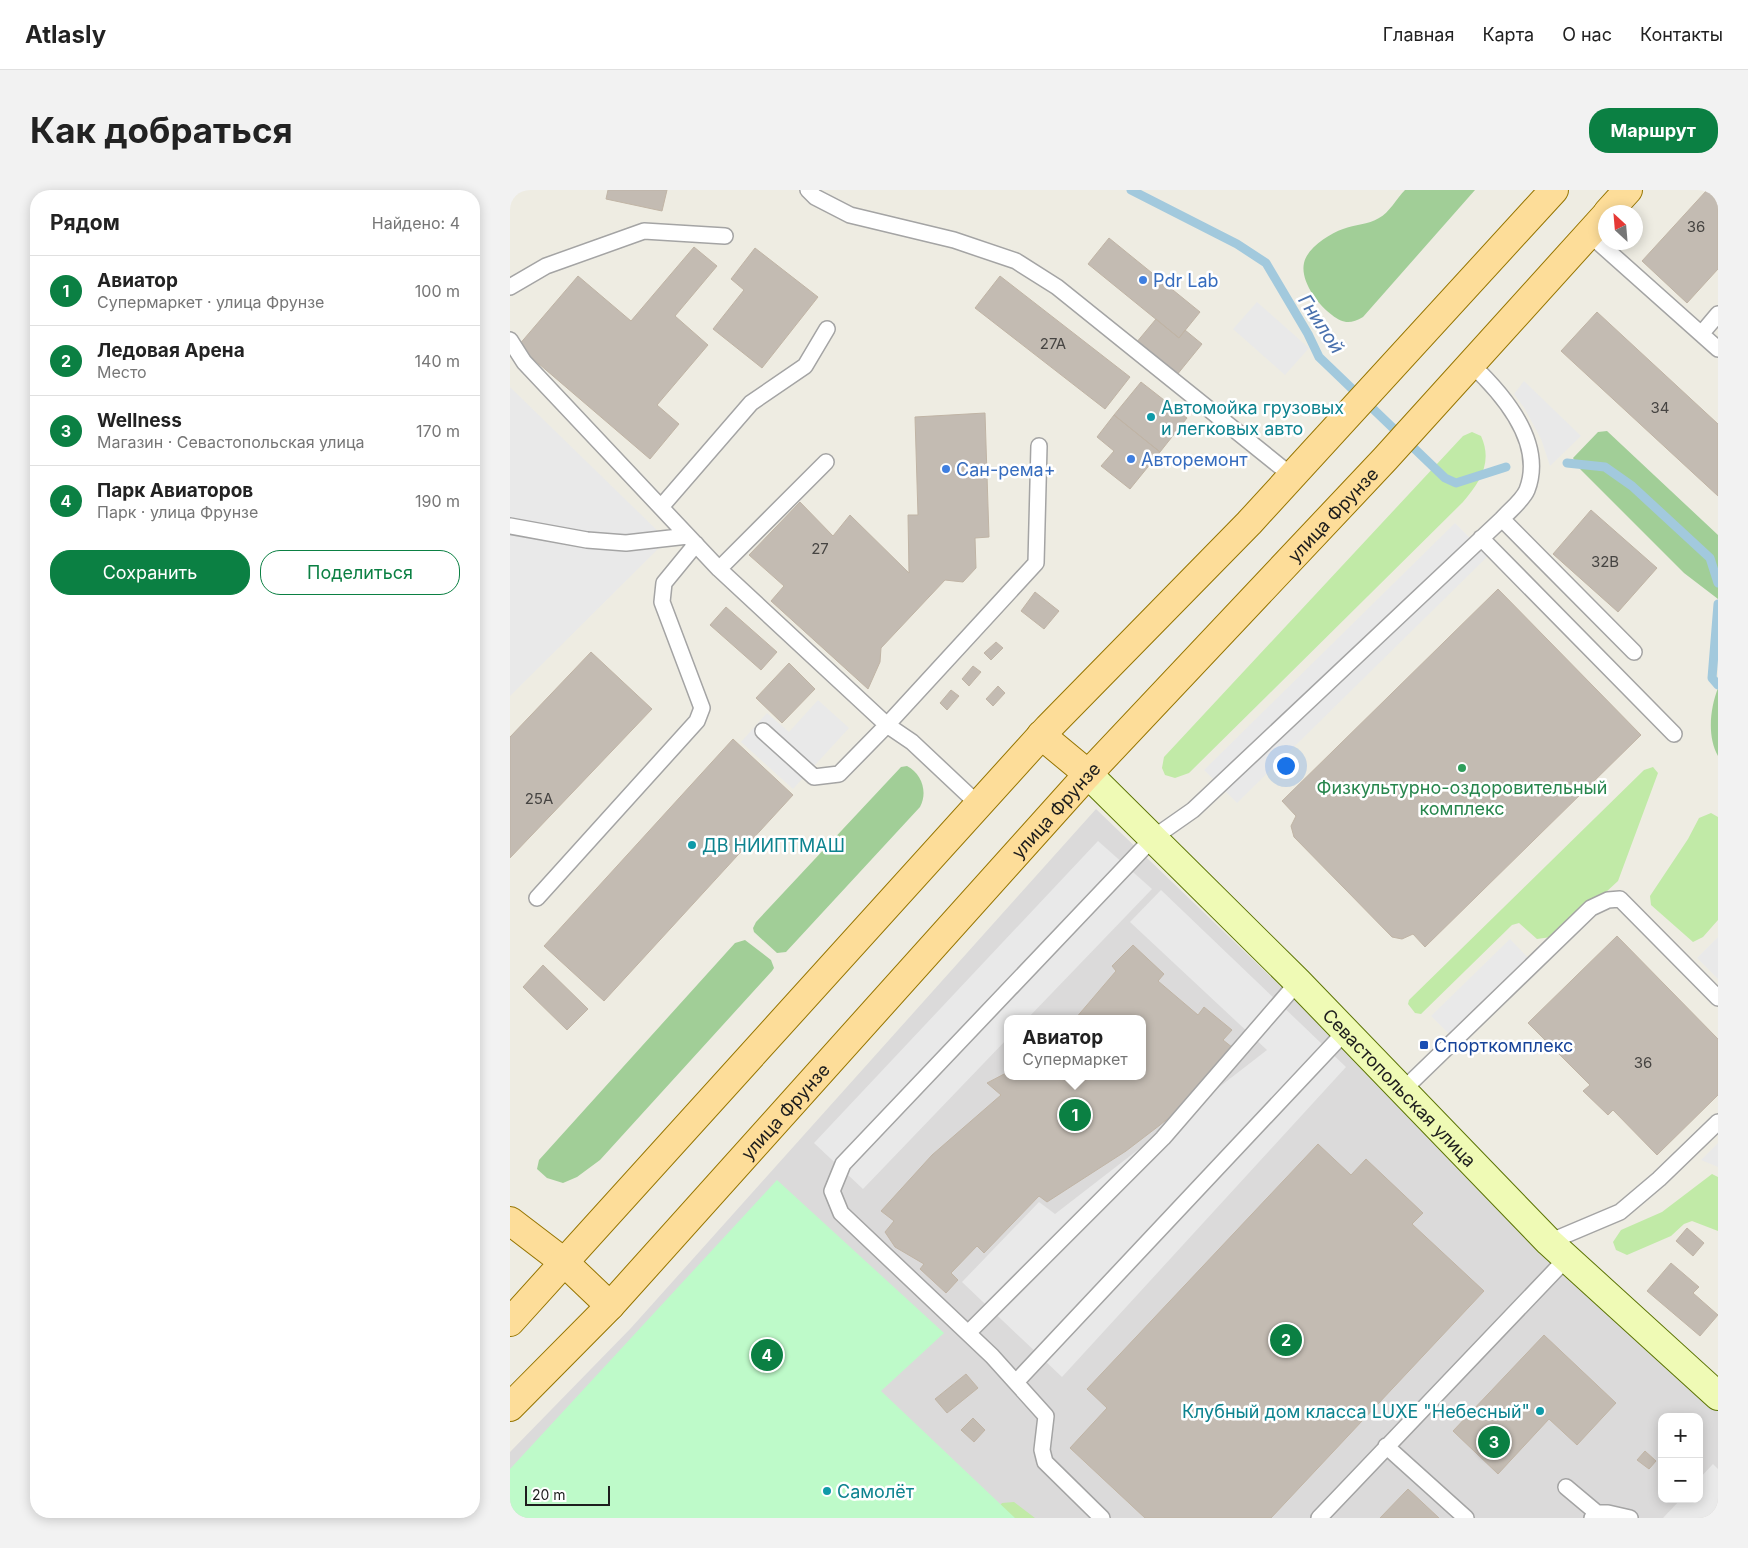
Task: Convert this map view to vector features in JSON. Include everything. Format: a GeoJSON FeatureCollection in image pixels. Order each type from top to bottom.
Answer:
{"type":"FeatureCollection","features":[{"type":"Feature","properties":{"kind":"main road"},"geometry":{"type":"LineString","coordinates":[[510,1322],[1041,735],[1346,419],[1554,190]]}},
{"type":"Feature","properties":{"kind":"main road"},"geometry":{"type":"LineString","coordinates":[[1614,205],[1628,190]]}},
{"type":"Feature","properties":{"kind":"main road","name":"улица Фрунзе"},"geometry":{"type":"LineString","coordinates":[[510,1407],[610,1306],[1088,774],[1386,459],[1597,225]]}},
{"type":"Feature","properties":{"kind":"main road"},"geometry":{"type":"LineString","coordinates":[[1041,735],[1088,774]]}},
{"type":"Feature","properties":{"kind":"main road","name":"Севастопольская улица"},"geometry":{"type":"LineString","coordinates":[[1088,774],[1298,982],[1558,1250],[1718,1396]]}},
{"type":"Feature","properties":{"kind":"main road"},"geometry":{"type":"LineString","coordinates":[[510,1221],[565,1263],[610,1306]]}},
{"type":"Feature","properties":{"kind":"lane"},"geometry":{"type":"LineString","coordinates":[[808,190],[815,197],[850,215],[954,240],[1016,261],[1057,287],[1292,476]]}},
{"type":"Feature","properties":{"kind":"lane"},"geometry":{"type":"LineString","coordinates":[[1597,225],[1718,349]]}},
{"type":"Feature","properties":{"kind":"lane"},"geometry":{"type":"LineString","coordinates":[[510,286],[546,266],[644,231],[725,236]]}},
{"type":"Feature","properties":{"kind":"lane"},"geometry":{"type":"LineString","coordinates":[[1702,333],[1718,314]]}},
{"type":"Feature","properties":{"kind":"lane"},"geometry":{"type":"LineString","coordinates":[[661,507],[751,403],[805,366],[827,329]]}},
{"type":"Feature","properties":{"kind":"lane"},"geometry":{"type":"LineString","coordinates":[[510,340],[524,362],[719,569],[887,725],[912,742],[979,805]]}},
{"type":"Feature","properties":{"kind":"lane"},"geometry":{"type":"LineString","coordinates":[[1102,1518],[1045,1462],[1042,1450],[1046,1416],[968,1333],[841,1212],[832,1191],[843,1164],[1153,838],[1193,810],[1502,519],[1526,492],[1532,472],[1527,443],[1514,415],[1497,389],[1471,364]]}},
{"type":"Feature","properties":{"kind":"lane"},"geometry":{"type":"LineString","coordinates":[[763,731],[814,777],[839,774],[887,725],[1036,563],[1039,446]]}},
{"type":"Feature","properties":{"kind":"lane"},"geometry":{"type":"LineString","coordinates":[[719,569],[826,462]]}},
{"type":"Feature","properties":{"kind":"lane"},"geometry":{"type":"LineString","coordinates":[[1502,519],[1634,652]]}},
{"type":"Feature","properties":{"kind":"lane"},"geometry":{"type":"LineString","coordinates":[[510,526],[586,540],[626,543],[692,540]]}},
{"type":"Feature","properties":{"kind":"lane"},"geometry":{"type":"LineString","coordinates":[[1481,538],[1674,734]]}},
{"type":"Feature","properties":{"kind":"lane"},"geometry":{"type":"LineString","coordinates":[[537,898],[697,721],[702,708],[662,602],[664,583],[692,540]]}},
{"type":"Feature","properties":{"kind":"lane"},"geometry":{"type":"LineString","coordinates":[[1404,1090],[1591,908],[1608,900],[1620,899],[1718,998]]}},
{"type":"Feature","properties":{"kind":"lane"},"geometry":{"type":"LineString","coordinates":[[968,1333],[1163,1138],[1298,982]]}},
{"type":"Feature","properties":{"kind":"lane"},"geometry":{"type":"LineString","coordinates":[[1016,1382],[1345,1032]]}},
{"type":"Feature","properties":{"kind":"lane"},"geometry":{"type":"LineString","coordinates":[[1319,1518],[1386,1446],[1558,1250],[1620,1212],[1659,1180],[1718,1122]]}},
{"type":"Feature","properties":{"kind":"lane"},"geometry":{"type":"LineString","coordinates":[[1386,1446],[1466,1518]]}},
{"type":"Feature","properties":{"kind":"lane"},"geometry":{"type":"LineString","coordinates":[[1566,1487],[1595,1516],[1608,1512],[1630,1518]]}},
{"type":"Feature","properties":{"kind":"shaded area"},"geometry":{"type":"Polygon","coordinates":[[[1257,302],[1309,348],[1285,375],[1233,329],[1257,302]]]}},
{"type":"Feature","properties":{"kind":"shaded area"},"geometry":{"type":"Polygon","coordinates":[[[1524,381],[1581,436],[1550,466],[1541,439],[1525,409],[1514,394],[1524,381]]]}},
{"type":"Feature","properties":{"kind":"shaded area"},"geometry":{"type":"Polygon","coordinates":[[[510,387],[667,540],[510,696],[510,387]]]}},
{"type":"Feature","properties":{"kind":"shaded area"},"geometry":{"type":"Polygon","coordinates":[[[1455,523],[1488,556],[1237,803],[1204,770],[1455,523]]]}},
{"type":"Feature","properties":{"kind":"shaded area"},"geometry":{"type":"Polygon","coordinates":[[[818,700],[849,728],[793,789],[741,742],[767,713],[789,732],[818,700]]]}},
{"type":"Feature","properties":{"kind":"shaded area"},"geometry":{"type":"Polygon","coordinates":[[[1096,809],[1718,1406],[1718,1518],[510,1518],[510,1452],[631,1328],[1096,809]]]}},
{"type":"Feature","properties":{"kind":"shaded area"},"geometry":{"type":"Polygon","coordinates":[[[1098,841],[1152,889],[1031,1015],[1004,1015],[1004,1042],[863,1189],[814,1143],[1098,841]]]}},
{"type":"Feature","properties":{"kind":"shaded area"},"geometry":{"type":"Polygon","coordinates":[[[1161,890],[1346,1067],[1062,1377],[962,1282],[1039,1202],[1055,1214],[1267,1050],[1130,922],[1161,890]]]}},
{"type":"Feature","properties":{"kind":"shaded area"},"geometry":{"type":"Polygon","coordinates":[[[1718,937],[1718,979],[1697,958],[1718,937]]]}},
{"type":"Feature","properties":{"kind":"shaded area"},"geometry":{"type":"Polygon","coordinates":[[[1510,939],[1533,963],[1454,1039],[1431,1016],[1510,939]]]}},
{"type":"Feature","properties":{"kind":"shaded area"},"geometry":{"type":"Polygon","coordinates":[[[1718,1143],[1718,1167],[1701,1160],[1718,1143]]]}},
{"type":"Feature","properties":{"kind":"shaded area"},"geometry":{"type":"Polygon","coordinates":[[[1713,1464],[1718,1469],[1718,1518],[1663,1518],[1677,1503],[1703,1503],[1703,1475],[1713,1464]]]}},
{"type":"Feature","properties":{"kind":"green space"},"geometry":{"type":"Polygon","coordinates":[[[1405,190],[1475,190],[1363,317],[1351,322],[1336,318],[1316,299],[1307,285],[1303,270],[1306,257],[1319,242],[1331,234],[1383,216],[1405,190]]]}},
{"type":"Feature","properties":{"kind":"green space"},"geometry":{"type":"Polygon","coordinates":[[[1607,431],[1718,535],[1718,599],[1684,573],[1580,469],[1573,458],[1598,432],[1607,431]]]}},
{"type":"Feature","properties":{"kind":"green space"},"geometry":{"type":"Polygon","coordinates":[[[1472,432],[1481,436],[1486,454],[1485,463],[1475,487],[1463,502],[1189,773],[1175,778],[1165,775],[1162,768],[1164,757],[1463,436],[1472,432]]]}},
{"type":"Feature","properties":{"kind":"green space"},"geometry":{"type":"Polygon","coordinates":[[[1718,688],[1718,756],[1712,740],[1711,722],[1718,688]]]}},
{"type":"Feature","properties":{"kind":"green space"},"geometry":{"type":"Polygon","coordinates":[[[907,766],[912,769],[922,784],[923,795],[920,807],[786,952],[777,953],[754,932],[753,928],[756,922],[901,767],[907,766]]]}},
{"type":"Feature","properties":{"kind":"green space"},"geometry":{"type":"Polygon","coordinates":[[[1653,767],[1658,773],[1618,881],[1605,893],[1588,902],[1551,937],[1537,939],[1519,923],[1512,925],[1421,1014],[1415,1013],[1408,1004],[1409,1000],[1644,770],[1653,767]]]}},
{"type":"Feature","properties":{"kind":"green space"},"geometry":{"type":"Polygon","coordinates":[[[1711,813],[1718,817],[1718,920],[1703,937],[1693,942],[1651,905],[1650,896],[1688,839],[1699,818],[1711,813]]]}},
{"type":"Feature","properties":{"kind":"green space"},"geometry":{"type":"Polygon","coordinates":[[[745,940],[771,960],[774,968],[772,971],[600,1160],[577,1177],[563,1183],[547,1178],[537,1169],[539,1160],[735,943],[745,940]]]}},
{"type":"Feature","properties":{"kind":"green space"},"geometry":{"type":"Polygon","coordinates":[[[1712,1174],[1718,1177],[1718,1231],[1692,1221],[1684,1224],[1671,1236],[1627,1255],[1616,1250],[1613,1242],[1621,1230],[1662,1212],[1712,1174]]]}},
{"type":"Feature","properties":{"kind":"green space"},"geometry":{"type":"Polygon","coordinates":[[[777,1180],[944,1333],[881,1391],[1015,1518],[510,1518],[510,1469],[777,1180]]]}},
{"type":"Feature","properties":{"kind":"green space"},"geometry":{"type":"Polygon","coordinates":[[[1014,1502],[1035,1518],[998,1518],[996,1510],[1002,1503],[1014,1502]]]}},
{"type":"Feature","properties":{"kind":"building"},"geometry":{"type":"Polygon","coordinates":[[[608,190],[667,190],[662,211],[606,199],[608,190]]]}},
{"type":"Feature","properties":{"kind":"building"},"geometry":{"type":"Polygon","coordinates":[[[1707,190],[1718,190],[1718,269],[1687,303],[1642,261],[1707,190]]]}},
{"type":"Feature","properties":{"kind":"building"},"geometry":{"type":"Polygon","coordinates":[[[1109,238],[1200,312],[1179,338],[1088,264],[1109,238]]]}},
{"type":"Feature","properties":{"kind":"building"},"geometry":{"type":"Polygon","coordinates":[[[694,247],[717,266],[675,316],[708,345],[657,405],[679,424],[650,459],[518,346],[578,276],[631,321],[694,247]]]}},
{"type":"Feature","properties":{"kind":"building"},"geometry":{"type":"Polygon","coordinates":[[[755,248],[818,297],[762,368],[713,329],[744,290],[731,279],[755,248]]]}},
{"type":"Feature","properties":{"kind":"building"},"geometry":{"type":"Polygon","coordinates":[[[1000,276],[1130,377],[1105,409],[975,308],[1000,276]]]}},
{"type":"Feature","properties":{"kind":"building"},"geometry":{"type":"Polygon","coordinates":[[[1597,312],[1718,424],[1718,496],[1561,351],[1597,312]]]}},
{"type":"Feature","properties":{"kind":"building"},"geometry":{"type":"Polygon","coordinates":[[[1156,319],[1179,338],[1185,330],[1202,344],[1176,376],[1136,343],[1156,319]]]}},
{"type":"Feature","properties":{"kind":"building","name":"Автомойка грузовых и легковых авто"},"geometry":{"type":"Polygon","coordinates":[[[1141,382],[1187,418],[1160,452],[1114,415],[1141,382]]]}},
{"type":"Feature","properties":{"kind":"building"},"geometry":{"type":"Polygon","coordinates":[[[985,413],[989,537],[975,538],[976,568],[963,582],[945,580],[881,648],[880,662],[868,689],[771,601],[784,586],[749,555],[800,502],[833,536],[850,515],[909,573],[908,515],[918,515],[915,417],[985,413]]]}},
{"type":"Feature","properties":{"kind":"building","name":"Авторемонт"},"geometry":{"type":"Polygon","coordinates":[[[1114,415],[1160,452],[1130,489],[1101,466],[1114,451],[1097,437],[1114,415]]]}},
{"type":"Feature","properties":{"kind":"building"},"geometry":{"type":"Polygon","coordinates":[[[1591,510],[1657,568],[1618,612],[1553,554],[1591,510]]]}},
{"type":"Feature","properties":{"kind":"building","name":"Физкультурно-оздоровительный комплекс"},"geometry":{"type":"Polygon","coordinates":[[[1498,589],[1641,735],[1425,947],[1413,934],[1402,939],[1392,937],[1294,837],[1291,826],[1296,816],[1282,801],[1498,589]]]}},
{"type":"Feature","properties":{"kind":"building"},"geometry":{"type":"Polygon","coordinates":[[[1035,592],[1059,611],[1044,629],[1021,611],[1035,592]]]}},
{"type":"Feature","properties":{"kind":"building"},"geometry":{"type":"Polygon","coordinates":[[[726,607],[777,652],[761,670],[710,625],[726,607]]]}},
{"type":"Feature","properties":{"kind":"building"},"geometry":{"type":"Polygon","coordinates":[[[996,642],[1003,648],[991,660],[984,653],[996,642]]]}},
{"type":"Feature","properties":{"kind":"building"},"geometry":{"type":"Polygon","coordinates":[[[591,652],[652,709],[510,858],[510,737],[591,652]]]}},
{"type":"Feature","properties":{"kind":"building"},"geometry":{"type":"Polygon","coordinates":[[[789,663],[815,689],[782,723],[756,698],[789,663]]]}},
{"type":"Feature","properties":{"kind":"building"},"geometry":{"type":"Polygon","coordinates":[[[973,666],[981,672],[969,686],[962,679],[973,666]]]}},
{"type":"Feature","properties":{"kind":"building"},"geometry":{"type":"Polygon","coordinates":[[[998,686],[1005,693],[993,706],[986,699],[998,686]]]}},
{"type":"Feature","properties":{"kind":"building"},"geometry":{"type":"Polygon","coordinates":[[[951,690],[959,696],[947,710],[940,703],[951,690]]]}},
{"type":"Feature","properties":{"kind":"building","name":"ДВ НИИПТМАШ"},"geometry":{"type":"Polygon","coordinates":[[[733,739],[793,795],[604,1001],[544,946],[733,739]]]}},
{"type":"Feature","properties":{"kind":"building"},"geometry":{"type":"Polygon","coordinates":[[[1617,936],[1718,1039],[1718,1095],[1657,1155],[1613,1110],[1608,1115],[1583,1091],[1590,1085],[1528,1023],[1617,936]]]}},
{"type":"Feature","properties":{"kind":"building"},"geometry":{"type":"Polygon","coordinates":[[[1133,945],[1164,974],[1158,981],[1198,1015],[1204,1007],[1232,1030],[1223,1040],[1233,1048],[1192,1099],[1160,1125],[1126,1151],[1047,1202],[1039,1196],[984,1253],[977,1246],[951,1273],[958,1280],[946,1293],[920,1269],[924,1264],[895,1247],[885,1232],[894,1221],[881,1211],[932,1155],[1001,1095],[987,1083],[1004,1074],[1004,1080],[1146,1080],[1146,1015],[1078,1015],[1116,971],[1112,966],[1133,945]]]}},
{"type":"Feature","properties":{"kind":"building"},"geometry":{"type":"Polygon","coordinates":[[[543,965],[588,1009],[567,1030],[523,987],[543,965]]]}},
{"type":"Feature","properties":{"kind":"building"},"geometry":{"type":"Polygon","coordinates":[[[1318,1144],[1351,1175],[1366,1159],[1423,1213],[1412,1224],[1484,1291],[1271,1518],[1145,1518],[1070,1448],[1107,1408],[1087,1389],[1318,1144]]]}},
{"type":"Feature","properties":{"kind":"building"},"geometry":{"type":"Polygon","coordinates":[[[1687,1228],[1704,1243],[1693,1256],[1676,1241],[1687,1228]]]}},
{"type":"Feature","properties":{"kind":"building"},"geometry":{"type":"Polygon","coordinates":[[[1671,1263],[1699,1287],[1693,1293],[1718,1315],[1700,1336],[1647,1291],[1671,1263]]]}},
{"type":"Feature","properties":{"kind":"building","name":"Клубный дом класса LUXE \"Небесный\""},"geometry":{"type":"Polygon","coordinates":[[[1544,1335],[1616,1403],[1577,1445],[1549,1419],[1498,1474],[1453,1431],[1544,1335]]]}},
{"type":"Feature","properties":{"kind":"building"},"geometry":{"type":"Polygon","coordinates":[[[966,1374],[978,1388],[947,1413],[935,1399],[966,1374]]]}},
{"type":"Feature","properties":{"kind":"building"},"geometry":{"type":"Polygon","coordinates":[[[973,1418],[985,1430],[974,1442],[961,1430],[973,1418]]]}},
{"type":"Feature","properties":{"kind":"building"},"geometry":{"type":"Polygon","coordinates":[[[1645,1451],[1656,1461],[1649,1469],[1637,1460],[1645,1451]]]}},
{"type":"Feature","properties":{"kind":"building"},"geometry":{"type":"Polygon","coordinates":[[[1408,1489],[1439,1518],[1380,1518],[1408,1489]]]}},
{"type":"Feature","properties":{"kind":"waterway","name":"Гнилой"},"geometry":{"type":"LineString","coordinates":[[1131,190],[1237,244],[1266,263],[1308,334],[1319,357],[1445,478],[1456,483],[1506,467]]}},
{"type":"Feature","properties":{"kind":"waterway","name":"Гнилой"},"geometry":{"type":"LineString","coordinates":[[1567,463],[1605,467],[1632,486],[1710,558],[1718,583]]}},
{"type":"Feature","properties":{"kind":"waterway","name":"Гнилой"},"geometry":{"type":"LineString","coordinates":[[1718,604],[1712,678],[1718,685]]}},
{"type":"Feature","properties":{"kind":"place","name":"Pdr Lab"},"geometry":{"type":"Point","coordinates":[1143,280]}},
{"type":"Feature","properties":{"kind":"place","name":"Автомойка грузовых и легковых авто"},"geometry":{"type":"Point","coordinates":[1151,417]}},
{"type":"Feature","properties":{"kind":"place","name":"Авторемонт"},"geometry":{"type":"Point","coordinates":[1131,459]}},
{"type":"Feature","properties":{"kind":"place","name":"Сан-рема+"},"geometry":{"type":"Point","coordinates":[946,469]}},
{"type":"Feature","properties":{"kind":"place","name":"Физкультурно-оздоровительный комплекс"},"geometry":{"type":"Point","coordinates":[1462,768]}},
{"type":"Feature","properties":{"kind":"place","name":"ДВ НИИПТМАШ"},"geometry":{"type":"Point","coordinates":[692,845]}},
{"type":"Feature","properties":{"kind":"place","name":"Спорткомплекс"},"geometry":{"type":"Point","coordinates":[1424,1045]}},
{"type":"Feature","properties":{"kind":"place","name":"Авиатор"},"geometry":{"type":"Point","coordinates":[1075,1115]}},
{"type":"Feature","properties":{"kind":"place","name":"Ледовая Арена"},"geometry":{"type":"Point","coordinates":[1286,1340]}},
{"type":"Feature","properties":{"kind":"place","name":"Парк Авиаторов"},"geometry":{"type":"Point","coordinates":[767,1355]}},
{"type":"Feature","properties":{"kind":"place","name":"Клубный дом класса LUXE \"Небесный\""},"geometry":{"type":"Point","coordinates":[1540,1411]}},
{"type":"Feature","properties":{"kind":"place","name":"Wellness"},"geometry":{"type":"Point","coordinates":[1494,1442]}},
{"type":"Feature","properties":{"kind":"place","name":"Самолёт"},"geometry":{"type":"Point","coordinates":[827,1491]}}]}
